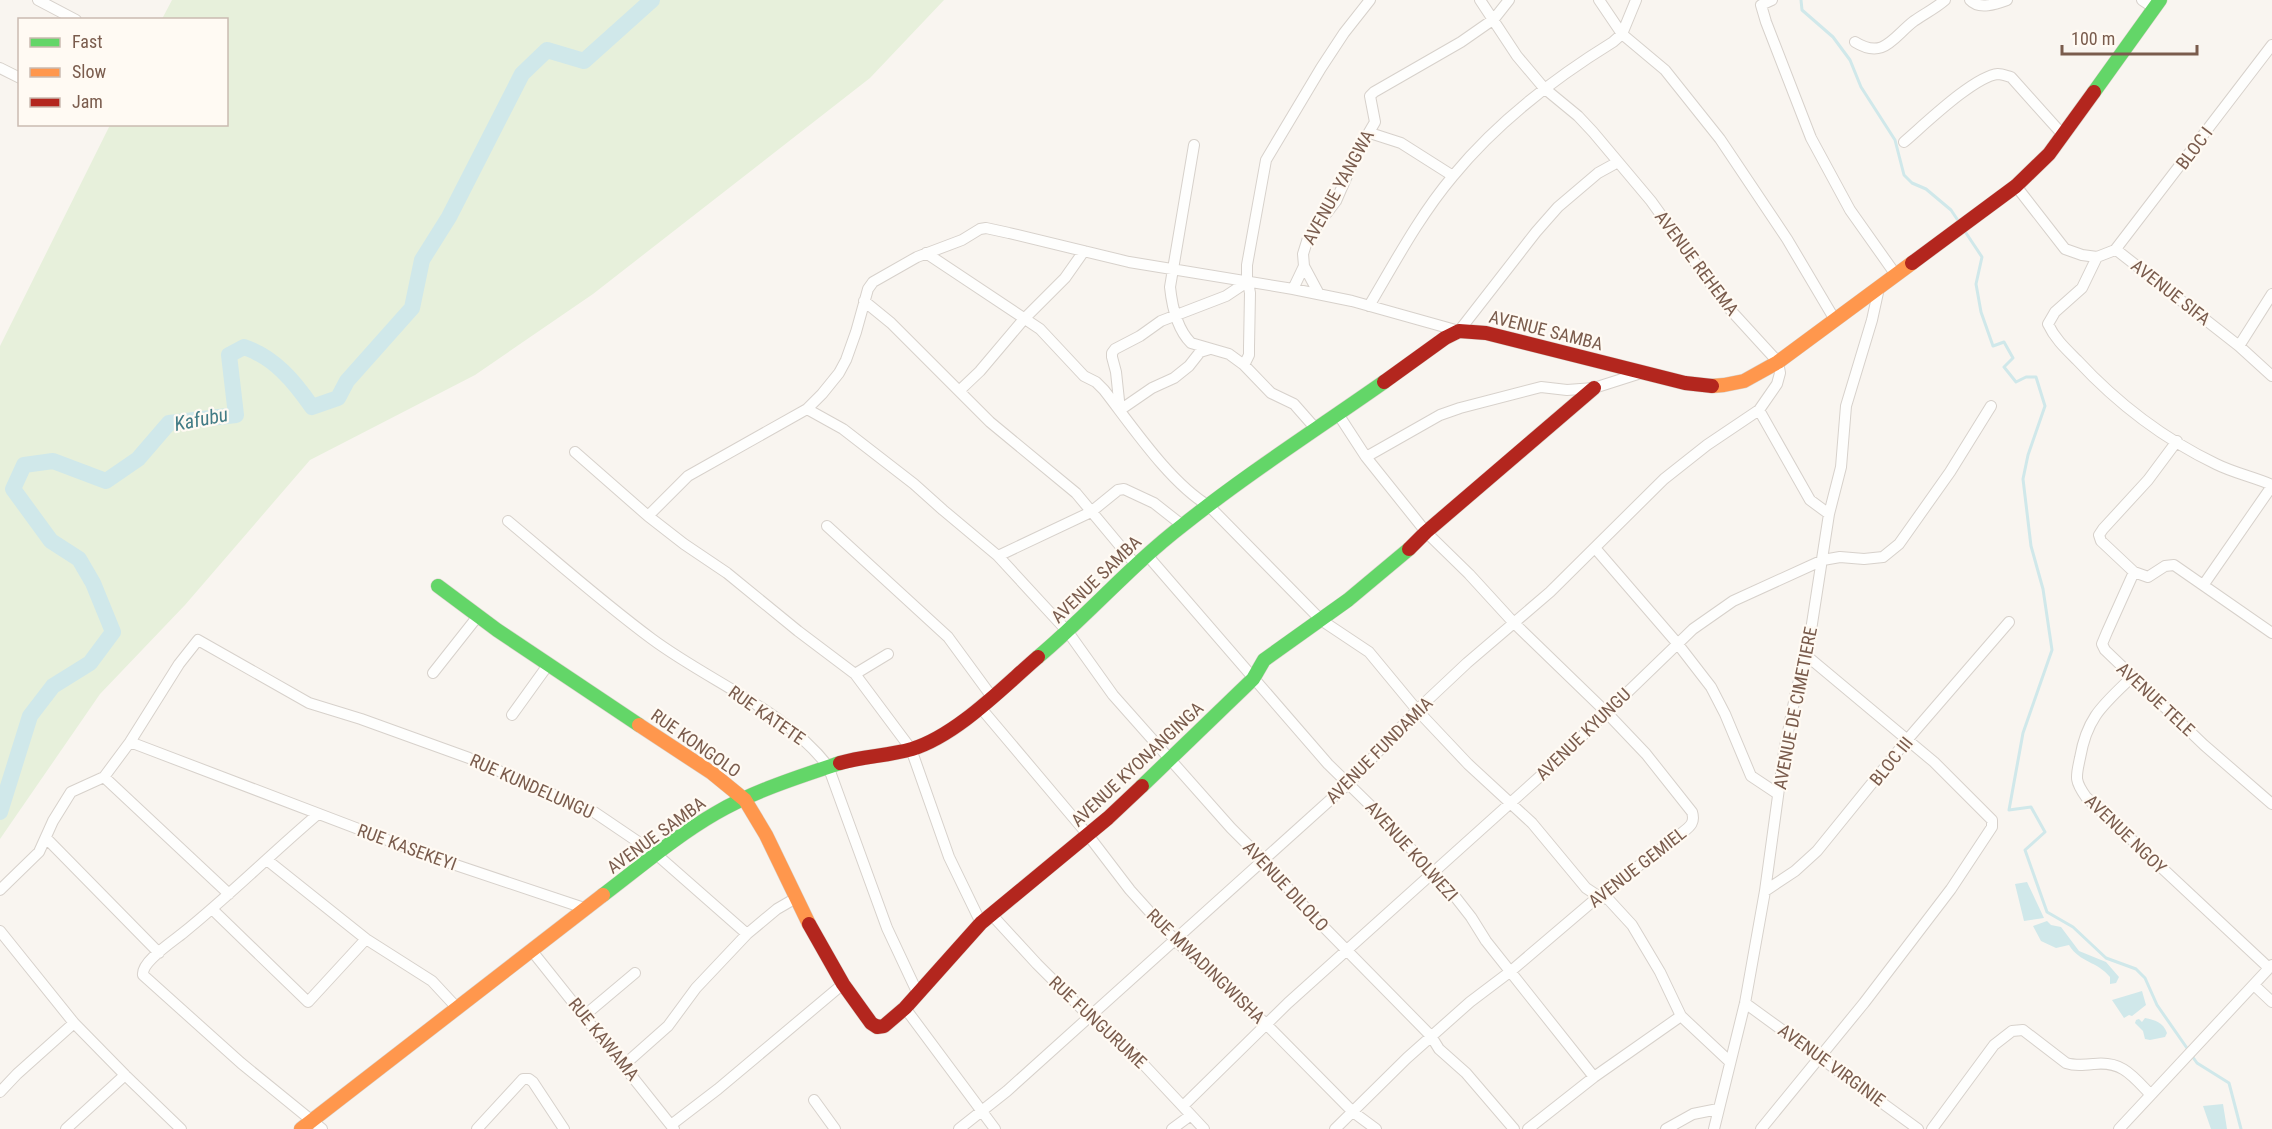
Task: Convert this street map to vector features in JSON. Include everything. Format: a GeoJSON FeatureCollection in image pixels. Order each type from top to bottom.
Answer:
{"type":"FeatureCollection","features":[{"type":"Feature","properties":{"kind":"street"},"geometry":{"type":"LineString","coordinates":[[38,0],[72,18]]}},
{"type":"Feature","properties":{"kind":"street"},"geometry":{"type":"LineString","coordinates":[[1244,365],[1249,355],[1248,252],[1266,160],[1321,68],[1344,33],[1370,0]]}},
{"type":"Feature","properties":{"kind":"street","name":"AVENUE REHEMA"},"geometry":{"type":"LineString","coordinates":[[1480,0],[1517,56],[1544,88],[1578,116],[1618,162],[1651,201],[1725,303],[1778,362]]}},
{"type":"Feature","properties":{"kind":"street"},"geometry":{"type":"LineString","coordinates":[[1494,19],[1509,0]]}},
{"type":"Feature","properties":{"kind":"street"},"geometry":{"type":"LineString","coordinates":[[1599,0],[1622,34],[1665,70],[1720,139],[1787,239],[1835,320]]}},
{"type":"Feature","properties":{"kind":"street"},"geometry":{"type":"LineString","coordinates":[[1369,306],[1430,207],[1453,176],[1509,117],[1544,88],[1622,34],[1636,0]]}},
{"type":"Feature","properties":{"kind":"street"},"geometry":{"type":"LineString","coordinates":[[1855,42],[1872,50],[1886,46],[1914,21],[1946,0]]}},
{"type":"Feature","properties":{"kind":"street"},"geometry":{"type":"LineString","coordinates":[[1970,0],[1974,4],[1983,5],[2007,0]]}},
{"type":"Feature","properties":{"kind":"street"},"geometry":{"type":"LineString","coordinates":[[2142,0],[2157,4]]}},
{"type":"Feature","properties":{"kind":"street"},"geometry":{"type":"LineString","coordinates":[[1765,2],[1766,22],[1803,120],[1850,210],[1896,275]]}},
{"type":"Feature","properties":{"kind":"street","name":"AVENUE SAMBA"},"geometry":{"type":"LineString","coordinates":[[311,1127],[656,854],[716,813],[789,780],[828,766],[859,757],[911,748],[936,739],[954,728],[1068,632],[1136,565],[1182,525],[1459,331],[1486,333],[1713,388],[1751,379],[1778,362],[1950,237],[2016,186],[2049,154],[2157,4]]}},
{"type":"Feature","properties":{"kind":"street","name":"AVENUE YANGWA"},"geometry":{"type":"LineString","coordinates":[[1293,289],[1304,266],[1303,254],[1308,238],[1336,201],[1357,153],[1375,122],[1370,96],[1461,42],[1494,19]]}},
{"type":"Feature","properties":{"kind":"street","name":"BLOC I"},"geometry":{"type":"LineString","coordinates":[[2115,250],[2272,45]]}},
{"type":"Feature","properties":{"kind":"street"},"geometry":{"type":"LineString","coordinates":[[0,68],[18,77]]}},
{"type":"Feature","properties":{"kind":"street"},"geometry":{"type":"LineString","coordinates":[[1904,142],[1983,78],[1999,74],[2011,77],[2063,135]]}},
{"type":"Feature","properties":{"kind":"street"},"geometry":{"type":"LineString","coordinates":[[1370,133],[1401,143],[1453,176]]}},
{"type":"Feature","properties":{"kind":"street"},"geometry":{"type":"LineString","coordinates":[[1194,145],[1170,287],[1176,314],[1186,338],[1191,343],[1229,354],[1244,365],[1271,393],[1294,404],[1316,429]]}},
{"type":"Feature","properties":{"kind":"street"},"geometry":{"type":"LineString","coordinates":[[648,516],[688,476],[807,409],[822,394],[846,360],[864,301],[873,282],[926,253],[947,247],[980,229],[986,228],[1129,262],[1319,294],[1459,331],[1558,207],[1598,172],[1618,162]]}},
{"type":"Feature","properties":{"kind":"street"},"geometry":{"type":"LineString","coordinates":[[2016,186],[2065,249],[2097,257],[2082,288],[2055,312],[2048,324],[2053,335],[2094,379],[2128,408],[2219,466],[2272,485],[2204,584]]}},
{"type":"Feature","properties":{"kind":"street"},"geometry":{"type":"LineString","coordinates":[[960,390],[980,371],[1024,319],[1065,278],[1084,250]]}},
{"type":"Feature","properties":{"kind":"street","name":"AVENUE SIFA"},"geometry":{"type":"LineString","coordinates":[[2097,257],[2115,250],[2239,345],[2272,376]]}},
{"type":"Feature","properties":{"kind":"street"},"geometry":{"type":"LineString","coordinates":[[926,253],[1040,329],[1084,376],[1096,382],[1104,390],[1169,471],[1194,497],[1209,506],[1321,620],[1369,652],[1417,710],[1468,764],[1532,823],[1586,888],[1609,900],[1632,925],[1656,964],[1681,1016],[1729,1061]]}},
{"type":"Feature","properties":{"kind":"street"},"geometry":{"type":"LineString","coordinates":[[1304,266],[1319,294]]}},
{"type":"Feature","properties":{"kind":"street"},"geometry":{"type":"LineString","coordinates":[[1120,410],[1112,353],[1119,345],[1140,336],[1161,321],[1176,314],[1226,296],[1247,282]]}},
{"type":"Feature","properties":{"kind":"street","name":"AVENUE DE CIMETIERE"},"geometry":{"type":"LineString","coordinates":[[1714,1129],[1745,1002],[1765,891],[1793,702],[1807,656],[1829,514],[1841,467],[1846,406],[1872,321],[1879,288]]}},
{"type":"Feature","properties":{"kind":"street"},"geometry":{"type":"LineString","coordinates":[[2239,345],[2272,294]]}},
{"type":"Feature","properties":{"kind":"street"},"geometry":{"type":"LineString","coordinates":[[864,301],[891,323],[990,422],[1071,488],[1136,565]]}},
{"type":"Feature","properties":{"kind":"street"},"geometry":{"type":"LineString","coordinates":[[1120,410],[1152,388],[1174,378],[1189,366],[1200,352],[1210,349]]}},
{"type":"Feature","properties":{"kind":"street","name":"AVENUE FUNDAMIA"},"geometry":{"type":"LineString","coordinates":[[959,1129],[1090,1017],[1349,783],[1417,710],[1513,622],[1550,592],[1643,499],[1686,460],[1759,410],[1777,384],[1780,373],[1778,362]]}},
{"type":"Feature","properties":{"kind":"street"},"geometry":{"type":"LineString","coordinates":[[1366,457],[1440,415],[1460,408],[1541,387],[1567,390],[1594,388],[1642,372]]}},
{"type":"Feature","properties":{"kind":"street","name":"AVENUE KYONANGINGA"},"geometry":{"type":"LineString","coordinates":[[877,1027],[884,1026],[905,1008],[986,918],[1088,835],[1253,679],[1264,660],[1371,584],[1426,532],[1594,388]]}},
{"type":"Feature","properties":{"kind":"street","name":"AVENUE KYUNGU"},"geometry":{"type":"LineString","coordinates":[[1183,1106],[1266,1024],[1510,801],[1546,771],[1677,643],[1718,609],[1733,600],[1823,560],[1840,557],[1864,559],[1883,557],[1899,544],[1950,472],[1992,406]]}},
{"type":"Feature","properties":{"kind":"street","name":"AVENUE DILOLO"},"geometry":{"type":"LineString","coordinates":[[807,409],[843,429],[914,484],[998,556],[1068,632],[1113,695],[1231,828],[1311,914],[1431,1036],[1441,1052],[1466,1073],[1514,1129]]}},
{"type":"Feature","properties":{"kind":"street"},"geometry":{"type":"LineString","coordinates":[[1759,410],[1810,501],[1829,514]]}},
{"type":"Feature","properties":{"kind":"street","name":"AVENUE GEMIEL"},"geometry":{"type":"LineString","coordinates":[[1335,1129],[1431,1036],[1470,1002],[1511,972],[1599,896],[1683,832],[1691,825],[1694,818],[1692,812],[1646,754],[1426,532],[1366,457],[1338,414]]}},
{"type":"Feature","properties":{"kind":"street"},"geometry":{"type":"LineString","coordinates":[[2177,441],[2148,480],[2103,529],[2099,535],[2101,542],[2134,572],[2148,577],[2165,566],[2174,565],[2272,633]]}},
{"type":"Feature","properties":{"kind":"street"},"geometry":{"type":"LineString","coordinates":[[574,452],[648,516],[727,573],[855,674],[888,654]]}},
{"type":"Feature","properties":{"kind":"street"},"geometry":{"type":"LineString","coordinates":[[998,556],[1091,512],[1118,490],[1124,489],[1154,503],[1182,525]]}},
{"type":"Feature","properties":{"kind":"street","name":"RUE KATETE"},"geometry":{"type":"LineString","coordinates":[[508,520],[577,581],[653,640],[789,728],[814,748],[828,766],[887,928],[918,994]]}},
{"type":"Feature","properties":{"kind":"street"},"geometry":{"type":"LineString","coordinates":[[827,526],[948,638],[992,697]]}},
{"type":"Feature","properties":{"kind":"street"},"geometry":{"type":"LineString","coordinates":[[1595,548],[1677,643],[1711,687],[1751,776],[1778,794]]}},
{"type":"Feature","properties":{"kind":"street","name":"AVENUE KOLWEZI"},"geometry":{"type":"LineString","coordinates":[[1147,555],[1328,764],[1349,783],[1453,894],[1486,941],[1594,1077]]}},
{"type":"Feature","properties":{"kind":"street","name":"AVENUE TELE"},"geometry":{"type":"LineString","coordinates":[[2134,572],[2103,644],[2104,650],[2272,804]]}},
{"type":"Feature","properties":{"kind":"street","name":"RUE KONGOLO"},"geometry":{"type":"LineString","coordinates":[[438,586],[548,665],[712,773],[744,800],[766,836],[816,938],[843,984],[871,1023],[877,1027]]}},
{"type":"Feature","properties":{"kind":"street"},"geometry":{"type":"LineString","coordinates":[[433,673],[478,616]]}},
{"type":"Feature","properties":{"kind":"street","name":"BLOC III"},"geometry":{"type":"LineString","coordinates":[[1765,891],[1795,871],[1817,851],[1907,740],[2009,622]]}},
{"type":"Feature","properties":{"kind":"street","name":"RUE KUNDELUNGU"},"geometry":{"type":"LineString","coordinates":[[130,742],[179,664],[198,640],[309,703],[469,758],[594,812],[656,854],[747,934]]}},
{"type":"Feature","properties":{"kind":"street"},"geometry":{"type":"LineString","coordinates":[[1761,1129],[1821,1057],[1951,889],[1990,833],[1992,820],[1934,762],[1807,656]]}},
{"type":"Feature","properties":{"kind":"street"},"geometry":{"type":"LineString","coordinates":[[512,715],[548,665]]}},
{"type":"Feature","properties":{"kind":"street","name":"RUE FUNGURUME"},"geometry":{"type":"LineString","coordinates":[[855,674],[911,748],[949,857],[986,918],[1023,950],[1090,1017],[1130,1050],[1204,1129]]}},
{"type":"Feature","properties":{"kind":"street","name":"AVENUE NGOY"},"geometry":{"type":"LineString","coordinates":[[2132,677],[2100,708],[2089,725],[2083,738],[2076,772],[2077,784],[2086,797],[2270,966]]}},
{"type":"Feature","properties":{"kind":"street","name":"RUE MWADINGWISHA"},"geometry":{"type":"LineString","coordinates":[[980,707],[1088,835],[1130,890],[1174,940],[1266,1024],[1353,1112],[1376,1129]]}},
{"type":"Feature","properties":{"kind":"street"},"geometry":{"type":"LineString","coordinates":[[0,890],[39,852],[53,821],[71,792],[105,777],[130,742]]}},
{"type":"Feature","properties":{"kind":"street","name":"RUE KASEKEYI"},"geometry":{"type":"LineString","coordinates":[[130,742],[432,857],[587,909]]}},
{"type":"Feature","properties":{"kind":"street"},"geometry":{"type":"LineString","coordinates":[[105,777],[229,894]]}},
{"type":"Feature","properties":{"kind":"street"},"geometry":{"type":"LineString","coordinates":[[311,1127],[143,975],[144,966],[212,909],[318,814]]}},
{"type":"Feature","properties":{"kind":"street"},"geometry":{"type":"LineString","coordinates":[[46,838],[159,953]]}},
{"type":"Feature","properties":{"kind":"street"},"geometry":{"type":"LineString","coordinates":[[267,860],[366,939],[432,981],[458,1009]]}},
{"type":"Feature","properties":{"kind":"street"},"geometry":{"type":"LineString","coordinates":[[624,1065],[668,1026],[696,988],[747,934],[777,909],[796,898]]}},
{"type":"Feature","properties":{"kind":"street"},"geometry":{"type":"LineString","coordinates":[[212,909],[308,1002],[366,939]]}},
{"type":"Feature","properties":{"kind":"street"},"geometry":{"type":"LineString","coordinates":[[0,932],[74,1023],[181,1129]]}},
{"type":"Feature","properties":{"kind":"street","name":"RUE KAWAMA"},"geometry":{"type":"LineString","coordinates":[[532,951],[672,1127]]}},
{"type":"Feature","properties":{"kind":"street"},"geometry":{"type":"LineString","coordinates":[[2119,1129],[2270,966]]}},
{"type":"Feature","properties":{"kind":"street"},"geometry":{"type":"LineString","coordinates":[[585,1016],[635,973]]}},
{"type":"Feature","properties":{"kind":"street"},"geometry":{"type":"LineString","coordinates":[[672,1127],[843,984]]}},
{"type":"Feature","properties":{"kind":"street"},"geometry":{"type":"LineString","coordinates":[[2254,985],[2272,1002]]}},
{"type":"Feature","properties":{"kind":"street","name":"AVENUE VIRGINIE"},"geometry":{"type":"LineString","coordinates":[[1745,1002],[1918,1129]]}},
{"type":"Feature","properties":{"kind":"street"},"geometry":{"type":"LineString","coordinates":[[905,1008],[995,1129]]}},
{"type":"Feature","properties":{"kind":"street"},"geometry":{"type":"LineString","coordinates":[[1528,1129],[1594,1077],[1681,1016]]}},
{"type":"Feature","properties":{"kind":"street"},"geometry":{"type":"LineString","coordinates":[[0,1092],[74,1023]]}},
{"type":"Feature","properties":{"kind":"street"},"geometry":{"type":"LineString","coordinates":[[1932,1129],[1994,1045],[2012,1031],[2023,1030],[2066,1063],[2073,1065],[2112,1063],[2120,1067],[2150,1094]]}},
{"type":"Feature","properties":{"kind":"street"},"geometry":{"type":"LineString","coordinates":[[66,1129],[124,1075]]}},
{"type":"Feature","properties":{"kind":"street"},"geometry":{"type":"LineString","coordinates":[[477,1129],[523,1080],[529,1079],[564,1129]]}},
{"type":"Feature","properties":{"kind":"street"},"geometry":{"type":"LineString","coordinates":[[814,1100],[835,1129]]}},
{"type":"Feature","properties":{"kind":"street"},"geometry":{"type":"LineString","coordinates":[[1666,1129],[1693,1114],[1718,1109]]}},
{"type":"Feature","properties":{"kind":"street"},"geometry":{"type":"LineString","coordinates":[[1172,1129],[1191,1115]]}},
{"type":"Feature","properties":{"kind":"green space"},"geometry":{"type":"Polygon","coordinates":[[[172,0],[944,0],[870,78],[593,294],[475,375],[310,460],[185,605],[100,694],[0,839],[0,346],[110,126],[228,126],[228,18],[163,18],[172,0]]]}},
{"type":"Feature","properties":{"kind":"water"},"geometry":{"type":"Polygon","coordinates":[[[2027,882],[2044,918],[2024,921],[2015,884],[2027,882]]]}},
{"type":"Feature","properties":{"kind":"water"},"geometry":{"type":"Polygon","coordinates":[[[2047,921],[2051,925],[2061,927],[2079,951],[2106,962],[2119,977],[2116,983],[2110,984],[2110,977],[2105,972],[2078,955],[2069,945],[2056,948],[2041,941],[2033,926],[2047,921]]]}},
{"type":"Feature","properties":{"kind":"water"},"geometry":{"type":"Polygon","coordinates":[[[2142,991],[2146,1005],[2132,1016],[2124,1018],[2112,1000],[2142,991]]]}},
{"type":"Feature","properties":{"kind":"water"},"geometry":{"type":"Polygon","coordinates":[[[2145,1018],[2161,1024],[2167,1033],[2165,1037],[2145,1039],[2143,1031],[2135,1023],[2139,1019],[2142,1022],[2145,1018]]]}},
{"type":"Feature","properties":{"kind":"water"},"geometry":{"type":"Polygon","coordinates":[[[2223,1104],[2227,1129],[2211,1129],[2203,1106],[2223,1104]]]}},
{"type":"Feature","properties":{"kind":"waterway","name":"Kafubu"},"geometry":{"type":"LineString","coordinates":[[0,812],[30,716],[53,686],[90,663],[113,632],[93,583],[79,559],[51,541],[13,489],[24,465],[53,461],[106,481],[138,459],[169,423],[236,415],[229,355],[244,347],[265,357],[283,371],[312,407],[338,398],[347,381],[412,308],[422,260],[449,217],[522,74],[547,50],[584,61],[652,0]]}},
{"type":"Feature","properties":{"kind":"waterway"},"geometry":{"type":"LineString","coordinates":[[1801,0],[1802,10],[1833,37],[1850,60],[1861,87],[1895,140],[1904,175],[1912,183],[1926,189],[1951,210],[1959,222]]}},
{"type":"Feature","properties":{"kind":"waterway"},"geometry":{"type":"LineString","coordinates":[[1964,230],[1982,257],[1976,284],[1981,312],[1993,346],[2004,342],[2013,358],[2004,367],[2016,382],[2026,377],[2036,377],[2045,406],[2028,455],[2023,479],[2031,546],[2043,589],[2052,650],[2023,733],[2009,810],[2031,807],[2045,832],[2025,850],[2047,912],[2073,927],[2106,958],[2136,969],[2145,978],[2157,1005],[2189,1051]]}},
{"type":"Feature","properties":{"kind":"waterway"},"geometry":{"type":"LineString","coordinates":[[2192,1056],[2197,1063],[2229,1083],[2241,1129]]}},
{"type":"Feature","properties":{"kind":"traffic: fast"},"geometry":{"type":"LineString","coordinates":[[2094,92],[2160,0]]}},
{"type":"Feature","properties":{"kind":"traffic: fast"},"geometry":{"type":"LineString","coordinates":[[1038,657],[1164,540],[1257,470],[1384,382]]}},
{"type":"Feature","properties":{"kind":"traffic: fast"},"geometry":{"type":"LineString","coordinates":[[1142,786],[1253,679],[1264,660],[1348,600],[1409,549]]}},
{"type":"Feature","properties":{"kind":"traffic: fast"},"geometry":{"type":"LineString","coordinates":[[438,586],[497,630],[639,725]]}},
{"type":"Feature","properties":{"kind":"traffic: fast"},"geometry":{"type":"LineString","coordinates":[[603,895],[672,842],[716,813],[761,791],[840,763]]}},
{"type":"Feature","properties":{"kind":"traffic: slow"},"geometry":{"type":"LineString","coordinates":[[1712,386],[1744,381],[1778,362],[1912,263]]}},
{"type":"Feature","properties":{"kind":"traffic: slow"},"geometry":{"type":"LineString","coordinates":[[639,725],[712,773],[745,800],[766,835],[809,924]]}},
{"type":"Feature","properties":{"kind":"traffic: slow"},"geometry":{"type":"LineString","coordinates":[[301,1129],[603,895]]}},
{"type":"Feature","properties":{"kind":"traffic: jam"},"geometry":{"type":"LineString","coordinates":[[1912,263],[2016,186],[2049,154],[2094,92]]}},
{"type":"Feature","properties":{"kind":"traffic: jam"},"geometry":{"type":"LineString","coordinates":[[1384,382],[1445,338],[1459,331],[1486,333],[1685,383],[1712,386]]}},
{"type":"Feature","properties":{"kind":"traffic: jam"},"geometry":{"type":"LineString","coordinates":[[1409,549],[1594,388]]}},
{"type":"Feature","properties":{"kind":"traffic: jam"},"geometry":{"type":"LineString","coordinates":[[840,763],[912,749],[946,733],[978,709],[1038,657]]}},
{"type":"Feature","properties":{"kind":"traffic: jam"},"geometry":{"type":"LineString","coordinates":[[809,924],[843,984],[871,1023],[877,1027],[884,1026],[905,1008],[981,923],[1108,818],[1142,786]]}}]}
